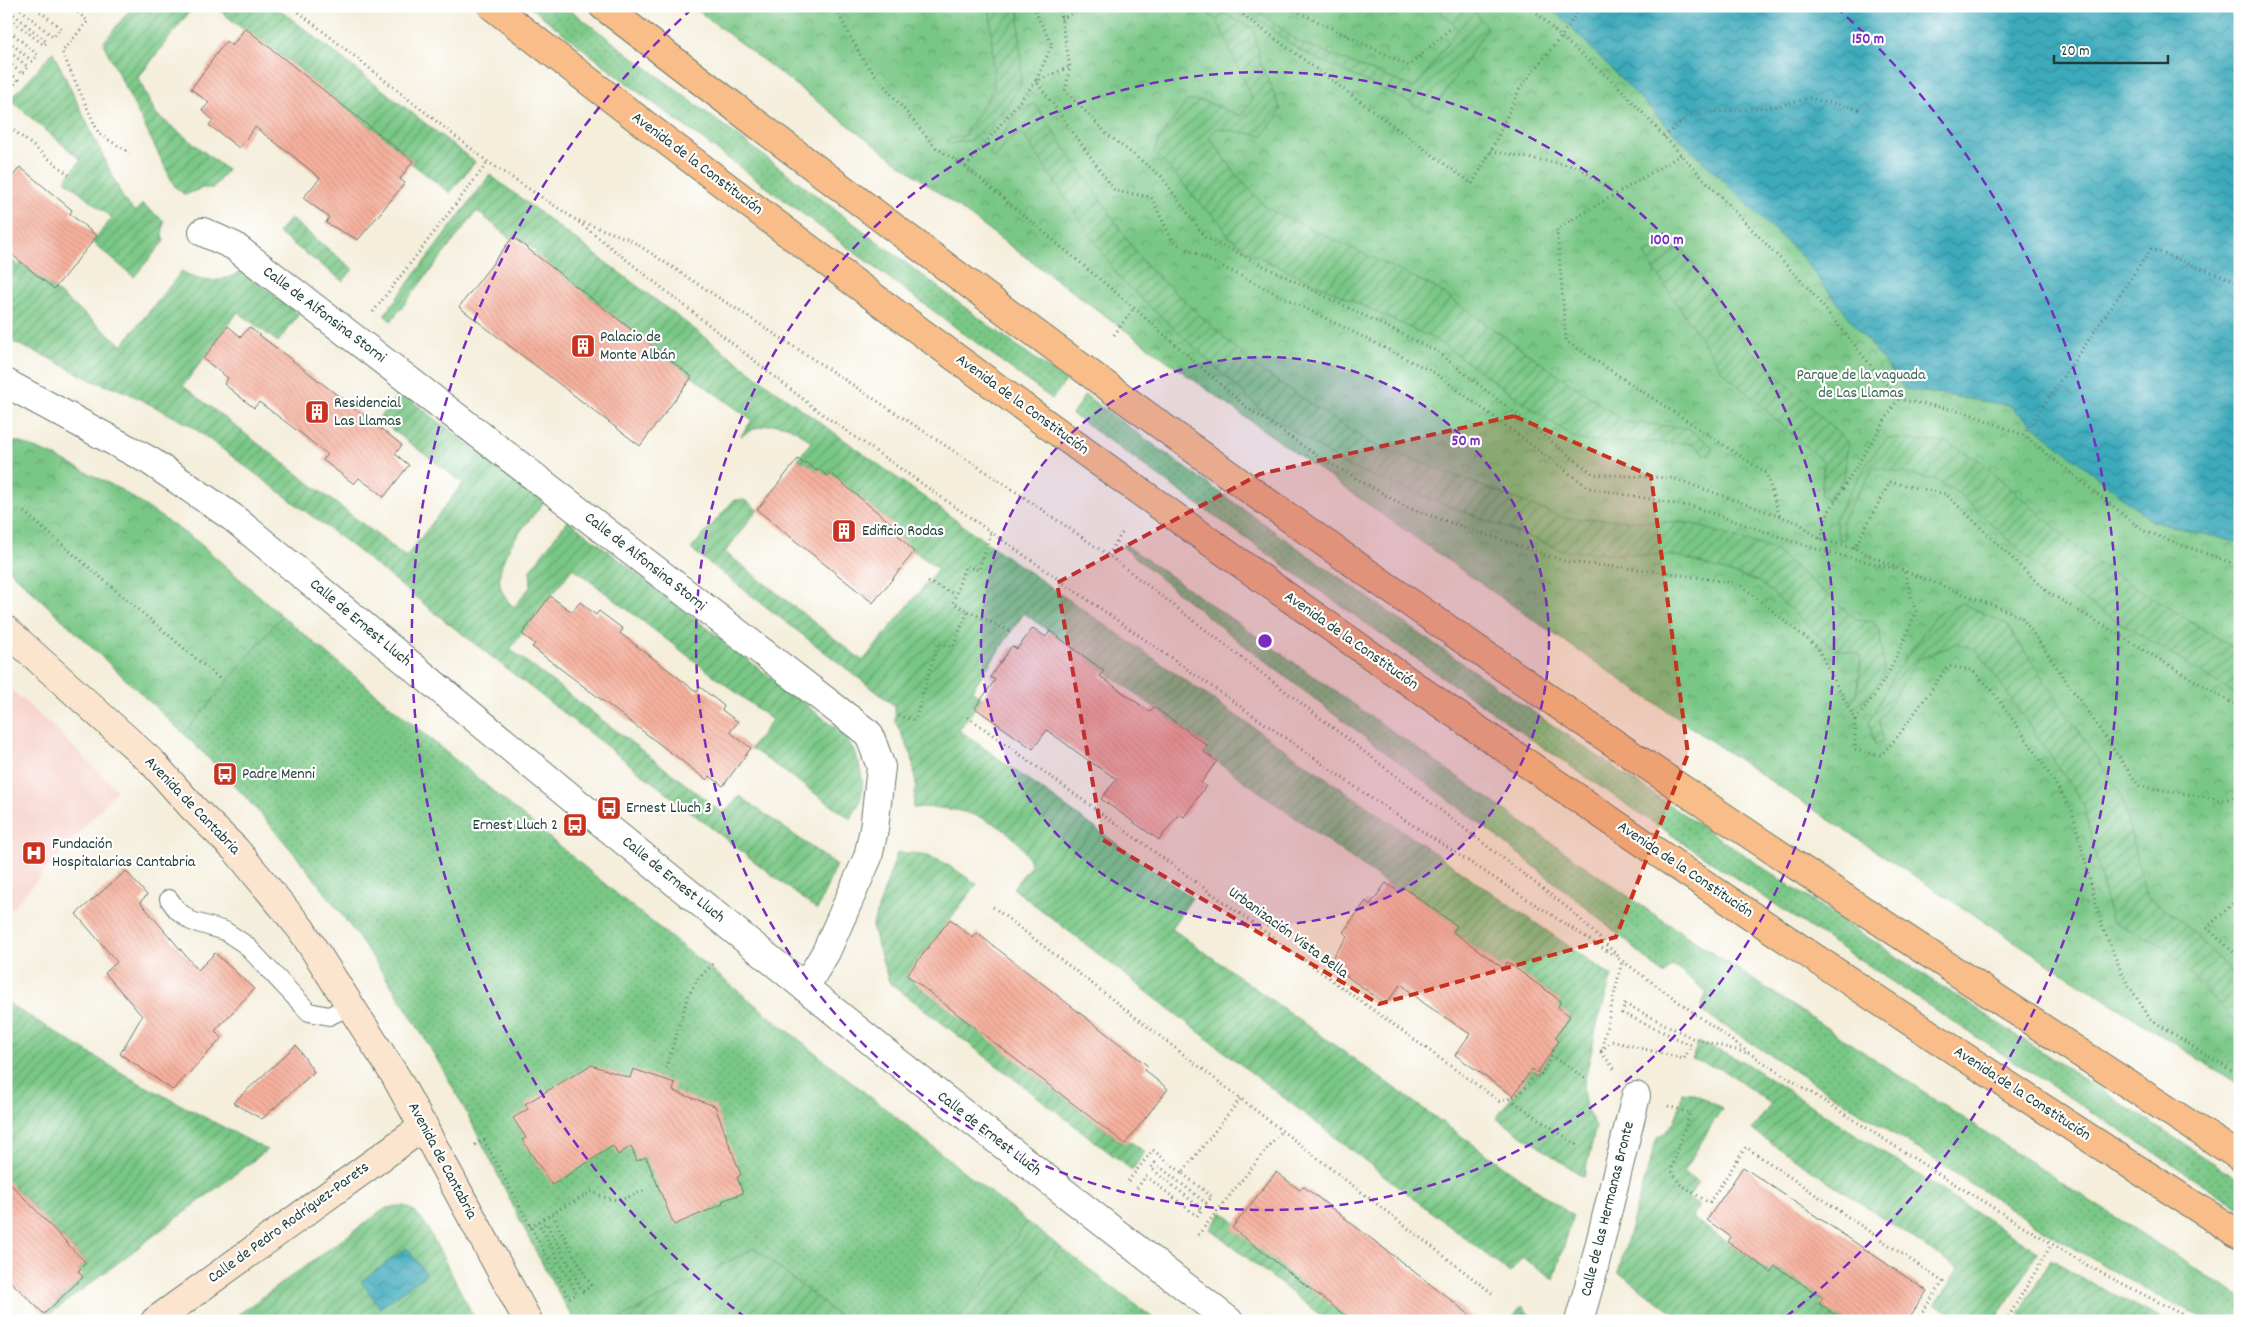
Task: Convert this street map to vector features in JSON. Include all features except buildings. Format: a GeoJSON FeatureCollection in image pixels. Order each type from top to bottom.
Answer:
{"type":"FeatureCollection","features":[{"type":"Feature","properties":{"kind":"main road","name":"Avenida de la Constitución"},"geometry":{"type":"LineString","coordinates":[[492,6],[616,103],[944,349],[1260,578],[1564,789],[1773,930],[1981,1068],[2240,1235]]}},
{"type":"Feature","properties":{"kind":"main road"},"geometry":{"type":"LineString","coordinates":[[603,6],[998,308],[1290,518],[1601,735],[1810,876],[2240,1157]]}},
{"type":"Feature","properties":{"kind":"main road","name":"Avenida de Cantabria"},"geometry":{"type":"LineString","coordinates":[[6,630],[153,763],[193,808],[236,850],[301,929],[352,1005],[396,1077],[528,1321]]}},
{"type":"Feature","properties":{"kind":"main road","name":"Calle de Pedro Rodríguez-Parets"},"geometry":{"type":"LineString","coordinates":[[155,1321],[424,1126]]}},
{"type":"Feature","properties":{"kind":"street","name":"Calle de Alfonsina Storni"},"geometry":{"type":"LineString","coordinates":[[203,232],[234,246],[869,734],[881,767],[874,829],[868,857],[826,952],[805,987]]}},
{"type":"Feature","properties":{"kind":"street","name":"Calle de Ernest Lluch"},"geometry":{"type":"LineString","coordinates":[[6,383],[150,461],[232,517],[586,810],[900,1064],[1229,1321]]}},
{"type":"Feature","properties":{"kind":"street","name":"Calle de Ernest Lluch"},"geometry":{"type":"LineString","coordinates":[[6,406],[62,414]]}},
{"type":"Feature","properties":{"kind":"street","name":"Calle de las Hermanas Bronte"},"geometry":{"type":"LineString","coordinates":[[1579,1321],[1591,1280],[1636,1096]]}},
{"type":"Feature","properties":{"kind":"lane"},"geometry":{"type":"LineString","coordinates":[[169,899],[191,921],[225,931],[246,945],[309,1012],[329,1016],[352,1005]]}},
{"type":"Feature","properties":{"kind":"path"},"geometry":{"type":"LineString","coordinates":[[17,6],[54,37],[61,28],[33,6]]}},
{"type":"Feature","properties":{"kind":"path"},"geometry":{"type":"LineString","coordinates":[[70,6],[88,20],[62,52],[99,134],[130,153]]}},
{"type":"Feature","properties":{"kind":"path"},"geometry":{"type":"LineString","coordinates":[[290,6],[488,162],[576,220],[818,411],[1374,800],[1624,962],[1749,1053],[2090,1267],[2196,1321]]}},
{"type":"Feature","properties":{"kind":"path"},"geometry":{"type":"LineString","coordinates":[[834,6],[863,60],[935,147],[966,167],[1134,308],[1246,407],[1324,460],[1408,508],[1567,562],[1656,571],[1739,584],[1817,647],[1855,720],[1855,750],[1880,755],[1899,735],[1948,666],[1972,670],[1996,697],[2034,750],[2072,810],[2101,924],[2123,976],[2150,1019],[2240,1076]]}},
{"type":"Feature","properties":{"kind":"path"},"geometry":{"type":"LineString","coordinates":[[966,167],[1036,81],[1052,45],[1036,14],[1035,6]]}},
{"type":"Feature","properties":{"kind":"path"},"geometry":{"type":"LineString","coordinates":[[1059,6],[1070,67],[1065,91],[1108,135],[1161,176],[1205,238],[1436,351],[1593,474],[1673,478],[1799,523],[1820,539],[1854,548],[1904,571],[2021,616],[2139,786],[2224,800],[2240,795]]}},
{"type":"Feature","properties":{"kind":"path"},"geometry":{"type":"LineString","coordinates":[[1061,19],[1087,6]]}},
{"type":"Feature","properties":{"kind":"path"},"geometry":{"type":"LineString","coordinates":[[1231,6],[1472,184],[1491,151],[1520,88],[1561,37],[1582,6]]}},
{"type":"Feature","properties":{"kind":"path"},"geometry":{"type":"LineString","coordinates":[[1286,6],[1409,66],[1452,27]]}},
{"type":"Feature","properties":{"kind":"path"},"geometry":{"type":"LineString","coordinates":[[1530,6],[1561,37],[1617,85],[1808,288],[1898,399],[1965,412],[2023,436],[2144,531],[2240,566]]}},
{"type":"Feature","properties":{"kind":"path"},"geometry":{"type":"LineString","coordinates":[[6,8],[47,42],[44,45],[6,16]]}},
{"type":"Feature","properties":{"kind":"path"},"geometry":{"type":"LineString","coordinates":[[6,28],[38,55],[32,61],[6,39]]}},
{"type":"Feature","properties":{"kind":"path"},"geometry":{"type":"LineString","coordinates":[[6,49],[28,67],[22,74],[6,60]]}},
{"type":"Feature","properties":{"kind":"path"},"geometry":{"type":"LineString","coordinates":[[1036,81],[1070,67]]}},
{"type":"Feature","properties":{"kind":"path"},"geometry":{"type":"LineString","coordinates":[[6,70],[18,80],[13,86],[6,81]]}},
{"type":"Feature","properties":{"kind":"path"},"geometry":{"type":"LineString","coordinates":[[1036,81],[1115,191],[1151,197],[1173,242],[1435,373],[1589,488],[1694,507],[1815,549],[1904,571]]}},
{"type":"Feature","properties":{"kind":"path"},"geometry":{"type":"LineString","coordinates":[[1664,137],[1689,115],[1779,106],[1809,98],[1861,110]]}},
{"type":"Feature","properties":{"kind":"path"},"geometry":{"type":"LineString","coordinates":[[6,124],[69,175]]}},
{"type":"Feature","properties":{"kind":"path"},"geometry":{"type":"LineString","coordinates":[[1491,151],[1579,167],[1615,194]]}},
{"type":"Feature","properties":{"kind":"path"},"geometry":{"type":"LineString","coordinates":[[1681,155],[1557,229],[1566,341],[1766,473],[1780,517]]}},
{"type":"Feature","properties":{"kind":"path"},"geometry":{"type":"LineString","coordinates":[[354,337],[488,162]]}},
{"type":"Feature","properties":{"kind":"path"},"geometry":{"type":"LineString","coordinates":[[576,220],[629,239],[1006,485],[1108,555],[1573,912],[1624,962]]}},
{"type":"Feature","properties":{"kind":"path"},"geometry":{"type":"LineString","coordinates":[[2023,436],[2151,249],[2240,283]]}},
{"type":"Feature","properties":{"kind":"path"},"geometry":{"type":"LineString","coordinates":[[1114,335],[1134,308]]}},
{"type":"Feature","properties":{"kind":"path"},"geometry":{"type":"LineString","coordinates":[[1820,539],[1829,511],[1898,399]]}},
{"type":"Feature","properties":{"kind":"path"},"geometry":{"type":"LineString","coordinates":[[1854,548],[1890,482],[1946,494],[2046,591],[2240,708]]}},
{"type":"Feature","properties":{"kind":"path"},"geometry":{"type":"LineString","coordinates":[[24,512],[220,679]]}},
{"type":"Feature","properties":{"kind":"path"},"geometry":{"type":"LineString","coordinates":[[991,532],[980,570],[965,566],[953,603],[1011,632]]}},
{"type":"Feature","properties":{"kind":"path"},"geometry":{"type":"LineString","coordinates":[[1108,555],[1122,533]]}},
{"type":"Feature","properties":{"kind":"path"},"geometry":{"type":"LineString","coordinates":[[1855,720],[1895,662],[1916,612],[1904,571]]}},
{"type":"Feature","properties":{"kind":"path"},"geometry":{"type":"LineString","coordinates":[[928,582],[955,594]]}},
{"type":"Feature","properties":{"kind":"path"},"geometry":{"type":"LineString","coordinates":[[904,718],[915,720],[938,643],[953,648],[968,611]]}},
{"type":"Feature","properties":{"kind":"path","name":"Urbanización Vista Bella"},"geometry":{"type":"LineString","coordinates":[[968,717],[1498,1101],[1510,1099]]}},
{"type":"Feature","properties":{"kind":"path"},"geometry":{"type":"LineString","coordinates":[[2240,897],[2208,928],[2240,958]]}},
{"type":"Feature","properties":{"kind":"path"},"geometry":{"type":"LineString","coordinates":[[993,907],[1493,1294]]}},
{"type":"Feature","properties":{"kind":"path"},"geometry":{"type":"LineString","coordinates":[[1624,962],[1601,1052],[1612,1041],[1684,1059],[1691,1045],[1622,1012],[1625,1004],[1692,1038],[1749,1053]]}},
{"type":"Feature","properties":{"kind":"path"},"geometry":{"type":"LineString","coordinates":[[666,1068],[688,996],[698,979],[714,963]]}},
{"type":"Feature","properties":{"kind":"path"},"geometry":{"type":"LineString","coordinates":[[1510,1099],[1521,1094],[1535,1074],[1539,1077],[1552,1056],[1585,1078]]}},
{"type":"Feature","properties":{"kind":"path"},"geometry":{"type":"LineString","coordinates":[[1182,1173],[1241,1098]]}},
{"type":"Feature","properties":{"kind":"path"},"geometry":{"type":"LineString","coordinates":[[1510,1099],[1577,1145]]}},
{"type":"Feature","properties":{"kind":"path"},"geometry":{"type":"LineString","coordinates":[[1679,1109],[1690,1113],[1671,1170],[1680,1184],[1709,1203],[1746,1147],[1943,1282],[1916,1321]]}},
{"type":"Feature","properties":{"kind":"path"},"geometry":{"type":"LineString","coordinates":[[1198,1235],[1282,1130]]}},
{"type":"Feature","properties":{"kind":"path"},"geometry":{"type":"LineString","coordinates":[[475,1145],[484,1140],[570,1298],[577,1294],[540,1226],[546,1223],[583,1291],[591,1286],[552,1214]]}},
{"type":"Feature","properties":{"kind":"path"},"geometry":{"type":"LineString","coordinates":[[1128,1181],[1153,1150],[1212,1197],[1206,1203],[1155,1163],[1151,1168],[1202,1210],[1197,1216],[1146,1176],[1137,1188]]}},
{"type":"Feature","properties":{"kind":"path"},"geometry":{"type":"LineString","coordinates":[[530,1226],[592,1191],[607,1198],[624,1200],[645,1190]]}},
{"type":"Feature","properties":{"kind":"path"},"geometry":{"type":"LineString","coordinates":[[2006,1321],[2052,1244]]}},
{"type":"Feature","properties":{"kind":"highlighted area"},"geometry":{"type":"Polygon","coordinates":[[[1514,416],[1651,476],[1688,754],[1616,937],[1379,1004],[1103,840],[1057,583],[1260,474],[1514,416]]]}},
{"type":"Feature","properties":{"kind":"shaded area","name":"Fundación Hospitalarias Cantabria"},"geometry":{"type":"Polygon","coordinates":[[[6,685],[49,723],[117,790],[6,915],[6,685]]]}},
{"type":"Feature","properties":{"kind":"green space"},"geometry":{"type":"Polygon","coordinates":[[[133,6],[194,6],[138,78],[156,114],[227,170],[213,188],[202,188],[185,195],[175,187],[103,43],[133,6]]]}},
{"type":"Feature","properties":{"kind":"green space"},"geometry":{"type":"Polygon","coordinates":[[[214,6],[275,6],[475,162],[450,193],[411,163],[413,161],[388,140],[315,84],[296,66],[244,30],[214,6]]]}},
{"type":"Feature","properties":{"kind":"green space"},"geometry":{"type":"Polygon","coordinates":[[[529,6],[565,6],[987,324],[1066,381],[1052,399],[629,85],[529,6]]]}},
{"type":"Feature","properties":{"kind":"green space","name":"Parque de la vaguada de Las Llamas"},"geometry":{"type":"Polygon","coordinates":[[[692,6],[2240,6],[2240,1085],[1843,829],[1647,698],[1453,564],[1260,428],[1069,289],[692,6]]]}},
{"type":"Feature","properties":{"kind":"green space"},"geometry":{"type":"Polygon","coordinates":[[[990,6],[1019,6],[1021,83],[1009,103],[985,134],[980,132],[971,140],[948,144],[948,139],[963,136],[994,88],[990,6]]]}},
{"type":"Feature","properties":{"kind":"green space"},"geometry":{"type":"Polygon","coordinates":[[[1241,6],[1252,6],[1297,41],[1415,88],[1458,29],[1435,6],[1471,6],[1487,28],[1439,102],[1432,110],[1426,110],[1299,50],[1241,6]]]}},
{"type":"Feature","properties":{"kind":"green space"},"geometry":{"type":"Polygon","coordinates":[[[1212,7],[1254,29],[1260,62],[1281,110],[1263,136],[1217,128],[1209,137],[1238,177],[1267,208],[1434,287],[1625,422],[1688,428],[1713,447],[1709,456],[1690,443],[1585,441],[1574,438],[1436,340],[1251,253],[1227,235],[1220,222],[1203,207],[1154,152],[1159,140],[1187,101],[1204,101],[1241,116],[1252,100],[1218,22],[1205,10],[1212,7]]]}},
{"type":"Feature","properties":{"kind":"green space"},"geometry":{"type":"Polygon","coordinates":[[[53,52],[124,200],[135,212],[142,204],[164,221],[162,235],[164,241],[134,277],[92,242],[112,218],[65,180],[81,160],[10,100],[53,52]]]}},
{"type":"Feature","properties":{"kind":"green space"},"geometry":{"type":"Polygon","coordinates":[[[1035,104],[1145,265],[1257,368],[1370,443],[1564,518],[1689,523],[1775,550],[1857,620],[1874,622],[1880,631],[1884,673],[1871,694],[1854,708],[1850,704],[1858,689],[1861,655],[1833,648],[1760,582],[1677,556],[1565,551],[1349,467],[1264,412],[1120,279],[1022,133],[1007,141],[997,156],[993,158],[989,154],[1019,110],[1035,104]]]}},
{"type":"Feature","properties":{"kind":"green space"},"geometry":{"type":"Polygon","coordinates":[[[490,175],[775,390],[1000,552],[1612,976],[1597,1025],[1583,1089],[1586,1108],[1596,1126],[1584,1177],[1496,1118],[1532,1069],[1537,1073],[1559,1042],[1555,1038],[1570,1017],[1558,1007],[1561,1001],[1508,963],[1503,968],[1453,932],[1457,926],[1404,887],[1399,892],[1204,752],[1208,746],[1024,613],[972,690],[982,698],[959,730],[1192,898],[1171,928],[1573,1216],[1554,1279],[1522,1257],[1510,1273],[1013,888],[1031,865],[1023,849],[998,826],[965,812],[930,807],[913,808],[916,786],[912,756],[895,721],[895,706],[691,549],[733,501],[744,500],[749,503],[757,510],[725,552],[863,661],[938,569],[906,545],[907,543],[901,538],[896,538],[900,533],[892,527],[893,524],[887,519],[885,521],[881,518],[883,516],[877,511],[874,513],[830,473],[827,476],[819,469],[815,474],[811,466],[798,459],[811,442],[794,429],[779,425],[759,427],[741,436],[752,420],[533,255],[536,251],[516,236],[511,239],[477,211],[391,321],[384,315],[490,175]]]}},
{"type":"Feature","properties":{"kind":"green space"},"geometry":{"type":"Polygon","coordinates":[[[290,218],[353,269],[343,281],[278,233],[290,218]]]}},
{"type":"Feature","properties":{"kind":"green space"},"geometry":{"type":"Polygon","coordinates":[[[6,243],[14,250],[8,257],[19,266],[26,258],[28,268],[122,345],[182,271],[197,279],[212,281],[228,278],[242,270],[299,314],[278,342],[238,312],[183,386],[406,557],[463,483],[378,419],[400,392],[544,502],[515,539],[501,567],[500,581],[504,594],[514,607],[531,586],[530,570],[568,520],[841,732],[855,753],[862,776],[861,796],[851,819],[751,748],[772,720],[573,568],[510,649],[723,813],[740,796],[836,865],[817,910],[348,543],[190,425],[126,392],[93,381],[47,357],[6,339],[6,243]]]}},
{"type":"Feature","properties":{"kind":"green space"},"geometry":{"type":"Polygon","coordinates":[[[1680,244],[1748,347],[1848,443],[1844,477],[1829,500],[1821,495],[1824,463],[1723,372],[1643,253],[1680,244]]]}},
{"type":"Feature","properties":{"kind":"green space"},"geometry":{"type":"Polygon","coordinates":[[[1085,395],[1369,598],[1656,796],[1947,990],[2240,1180],[2240,1208],[1824,937],[1576,770],[1386,638],[1072,414],[1085,395]]]}},
{"type":"Feature","properties":{"kind":"green space"},"geometry":{"type":"Polygon","coordinates":[[[1887,438],[1948,443],[1980,461],[2092,560],[2240,652],[2240,697],[2052,580],[1958,493],[1936,480],[1874,467],[1842,520],[1845,539],[1839,540],[1835,518],[1866,464],[1887,438]]]}},
{"type":"Feature","properties":{"kind":"green space"},"geometry":{"type":"Polygon","coordinates":[[[6,441],[19,442],[52,455],[120,489],[198,542],[282,616],[184,734],[6,567],[6,441]]]}},
{"type":"Feature","properties":{"kind":"green space"},"geometry":{"type":"Polygon","coordinates":[[[1123,543],[1652,913],[2064,1184],[2240,1297],[2240,1321],[2211,1321],[2114,1272],[2036,1225],[1700,1010],[1707,992],[1672,965],[1664,975],[1610,927],[1535,867],[1219,626],[1123,547],[1123,543]]]}},
{"type":"Feature","properties":{"kind":"green space"},"geometry":{"type":"Polygon","coordinates":[[[1962,603],[2006,624],[2121,794],[2146,896],[2184,923],[2219,959],[2240,985],[2240,1027],[2162,945],[2111,921],[2083,803],[1978,651],[1958,643],[1917,660],[1879,721],[1883,741],[1875,745],[1869,722],[1895,673],[1939,612],[1962,603]]]}},
{"type":"Feature","properties":{"kind":"green space"},"geometry":{"type":"Polygon","coordinates":[[[282,616],[623,899],[1027,1222],[957,1321],[845,1321],[754,1248],[616,1321],[575,1321],[559,1295],[477,1133],[435,1055],[372,957],[302,863],[225,775],[184,734],[282,616]]]}},
{"type":"Feature","properties":{"kind":"green space"},"geometry":{"type":"Polygon","coordinates":[[[897,853],[921,854],[931,857],[977,884],[906,976],[1124,1144],[1128,1140],[1145,1152],[1132,1170],[889,982],[872,927],[897,853]]]}},
{"type":"Feature","properties":{"kind":"green space"},"geometry":{"type":"Polygon","coordinates":[[[6,1002],[132,1079],[267,1150],[46,1317],[44,1314],[83,1277],[78,1271],[86,1263],[61,1236],[55,1242],[32,1218],[38,1212],[13,1186],[6,1191],[6,1002]]]}},
{"type":"Feature","properties":{"kind":"green space"},"geometry":{"type":"Polygon","coordinates":[[[1698,1042],[1742,1061],[2038,1252],[1995,1321],[1939,1321],[1946,1311],[1935,1304],[1959,1269],[1752,1130],[1771,1104],[1723,1070],[1692,1059],[1698,1042]]]}},
{"type":"Feature","properties":{"kind":"green space"},"geometry":{"type":"Polygon","coordinates":[[[1682,1092],[1693,1093],[1722,1108],[1683,1172],[1698,1182],[1688,1198],[1699,1206],[1692,1218],[1771,1272],[1775,1266],[1823,1298],[1819,1304],[1844,1321],[1685,1321],[1618,1272],[1657,1137],[1676,1118],[1682,1092]]]}},
{"type":"Feature","properties":{"kind":"green space"},"geometry":{"type":"Polygon","coordinates":[[[404,1206],[414,1211],[426,1225],[476,1321],[229,1321],[386,1208],[404,1206]]]}},
{"type":"Feature","properties":{"kind":"green space"},"geometry":{"type":"Polygon","coordinates":[[[1222,1212],[1352,1321],[1328,1321],[1210,1229],[1222,1212]]]}},
{"type":"Feature","properties":{"kind":"green space"},"geometry":{"type":"Polygon","coordinates":[[[1027,1222],[1060,1247],[1007,1321],[957,1321],[1027,1222]]]}},
{"type":"Feature","properties":{"kind":"green space"},"geometry":{"type":"Polygon","coordinates":[[[1060,1247],[1157,1321],[1007,1321],[1060,1247]]]}},
{"type":"Feature","properties":{"kind":"green space"},"geometry":{"type":"Polygon","coordinates":[[[754,1248],[845,1321],[616,1321],[754,1248]]]}},
{"type":"Feature","properties":{"kind":"green space"},"geometry":{"type":"Polygon","coordinates":[[[2051,1259],[2088,1281],[2166,1321],[2029,1321],[2019,1314],[2051,1259]]]}},
{"type":"Feature","properties":{"kind":"green space"},"geometry":{"type":"Polygon","coordinates":[[[1522,1306],[1535,1321],[1510,1321],[1522,1306]]]}},
{"type":"Feature","properties":{"kind":"water"},"geometry":{"type":"Polygon","coordinates":[[[1550,6],[2240,6],[2240,543],[2152,521],[2008,405],[1905,389],[1802,257],[1672,131],[1550,6]]]}},
{"type":"Feature","properties":{"kind":"water"},"geometry":{"type":"Polygon","coordinates":[[[407,1248],[426,1274],[380,1308],[361,1281],[407,1248]]]}},
{"type":"Feature","properties":{"kind":"place","name":"Palacio de Monte Albán"},"geometry":{"type":"Point","coordinates":[583,346]}},
{"type":"Feature","properties":{"kind":"place","name":"Residencial Las Llamas"},"geometry":{"type":"Point","coordinates":[317,412]}},
{"type":"Feature","properties":{"kind":"place","name":"Edificio Rodas"},"geometry":{"type":"Point","coordinates":[844,531]}},
{"type":"Feature","properties":{"kind":"place","name":"Padre Menni"},"geometry":{"type":"Point","coordinates":[225,774]}},
{"type":"Feature","properties":{"kind":"place","name":"Ernest Lluch 3"},"geometry":{"type":"Point","coordinates":[609,808]}},
{"type":"Feature","properties":{"kind":"place","name":"Ernest Lluch 2"},"geometry":{"type":"Point","coordinates":[575,825]}},
{"type":"Feature","properties":{"kind":"place","name":"Fundación Hospitalarias Cantabria"},"geometry":{"type":"Point","coordinates":[34,853]}}]}
